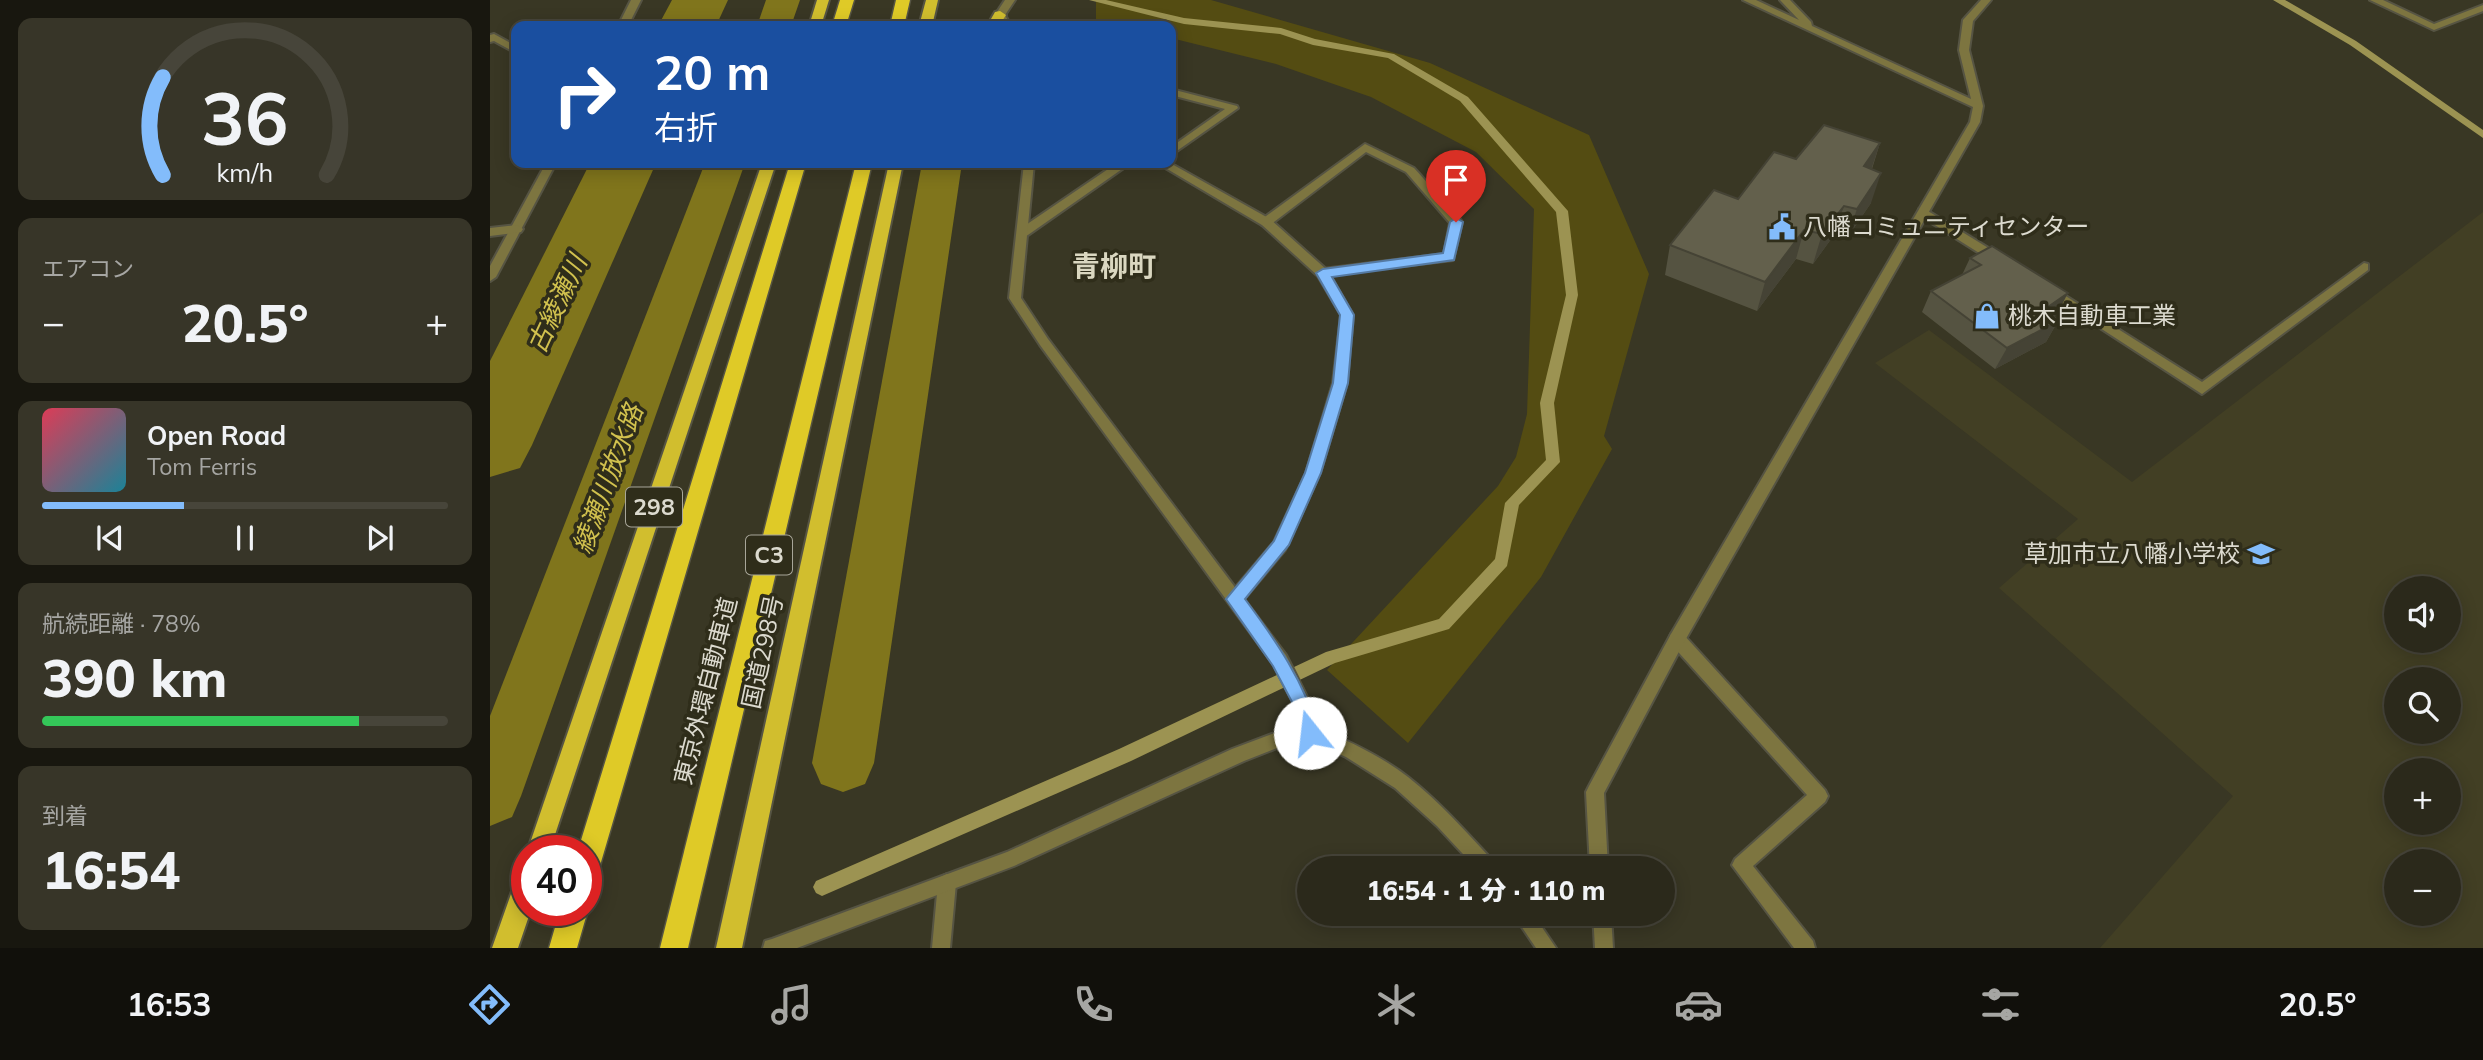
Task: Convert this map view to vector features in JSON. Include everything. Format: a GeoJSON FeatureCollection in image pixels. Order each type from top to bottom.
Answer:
{"type":"FeatureCollection","features":[{"type":"Feature","properties":{"kind":"highway"},"geometry":{"type":"LineString","coordinates":[[817,21],[823,0]]}},
{"type":"Feature","properties":{"kind":"highway"},"geometry":{"type":"LineString","coordinates":[[841,21],[847,0]]}},
{"type":"Feature","properties":{"kind":"highway"},"geometry":{"type":"LineString","coordinates":[[898,21],[903,0]]}},
{"type":"Feature","properties":{"kind":"highway"},"geometry":{"type":"LineString","coordinates":[[927,21],[932,0]]}},
{"type":"Feature","properties":{"kind":"highway","name":"298"},"geometry":{"type":"LineString","coordinates":[[543,835],[767,168]]}},
{"type":"Feature","properties":{"kind":"highway"},"geometry":{"type":"LineString","coordinates":[[596,835],[796,168]]}},
{"type":"Feature","properties":{"kind":"highway","name":"東京外環自動車道"},"geometry":{"type":"LineString","coordinates":[[674,948],[863,168]]}},
{"type":"Feature","properties":{"kind":"highway","name":"国道298号"},"geometry":{"type":"LineString","coordinates":[[729,948],[895,168]]}},
{"type":"Feature","properties":{"kind":"highway"},"geometry":{"type":"LineString","coordinates":[[505,948],[512,926]]}},
{"type":"Feature","properties":{"kind":"highway"},"geometry":{"type":"LineString","coordinates":[[562,948],[569,926]]}},
{"type":"Feature","properties":{"kind":"street"},"geometry":{"type":"LineString","coordinates":[[626,21],[636,0]]}},
{"type":"Feature","properties":{"kind":"street"},"geometry":{"type":"LineString","coordinates":[[1001,21],[1010,0]]}},
{"type":"Feature","properties":{"kind":"street"},"geometry":{"type":"LineString","coordinates":[[1748,0],[1978,106]]}},
{"type":"Feature","properties":{"kind":"street"},"geometry":{"type":"LineString","coordinates":[[1785,0],[1814,30]]}},
{"type":"Feature","properties":{"kind":"street"},"geometry":{"type":"LineString","coordinates":[[1598,856],[1595,792],[1677,639],[1975,122],[1978,106],[1964,50],[1968,20],[1986,0]]}},
{"type":"Feature","properties":{"kind":"street"},"geometry":{"type":"LineString","coordinates":[[2375,0],[2434,27],[2483,8]]}},
{"type":"Feature","properties":{"kind":"street"},"geometry":{"type":"LineString","coordinates":[[490,39],[494,37],[511,47]]}},
{"type":"Feature","properties":{"kind":"street"},"geometry":{"type":"LineString","coordinates":[[1176,93],[1233,108],[1176,148]]}},
{"type":"Feature","properties":{"kind":"street"},"geometry":{"type":"LineString","coordinates":[[1266,222],[1365,147],[1410,170],[1456,222],[1449,257],[1323,273]]}},
{"type":"Feature","properties":{"kind":"street"},"geometry":{"type":"LineString","coordinates":[[490,276],[548,168]]}},
{"type":"Feature","properties":{"kind":"street"},"geometry":{"type":"LineString","coordinates":[[1028,168],[1015,298],[1044,342],[1280,660],[1301,701],[1310,733]]}},
{"type":"Feature","properties":{"kind":"street"},"geometry":{"type":"LineString","coordinates":[[1021,234],[1112,168]]}},
{"type":"Feature","properties":{"kind":"street"},"geometry":{"type":"LineString","coordinates":[[1170,168],[1266,222],[1323,273],[1347,315],[1340,383],[1313,473],[1280,545],[1235,599]]}},
{"type":"Feature","properties":{"kind":"street"},"geometry":{"type":"LineString","coordinates":[[1923,212],[2016,271]]}},
{"type":"Feature","properties":{"kind":"street"},"geometry":{"type":"LineString","coordinates":[[490,232],[517,229]]}},
{"type":"Feature","properties":{"kind":"street"},"geometry":{"type":"LineString","coordinates":[[2039,286],[2202,389],[2364,267]]}},
{"type":"Feature","properties":{"kind":"street"},"geometry":{"type":"LineString","coordinates":[[1677,639],[1819,796],[1741,865],[1806,948]]}},
{"type":"Feature","properties":{"kind":"street"},"geometry":{"type":"LineString","coordinates":[[772,948],[947,883],[1080,829],[1238,755],[1277,740],[1310,733],[1352,751],[1401,782],[1443,820],[1477,856]]}},
{"type":"Feature","properties":{"kind":"street"},"geometry":{"type":"LineString","coordinates":[[941,948],[947,883]]}},
{"type":"Feature","properties":{"kind":"street"},"geometry":{"type":"LineString","coordinates":[[1531,926],[1547,948]]}},
{"type":"Feature","properties":{"kind":"street"},"geometry":{"type":"LineString","coordinates":[[1603,926],[1604,948]]}},
{"type":"Feature","properties":{"kind":"shaded area"},"geometry":{"type":"Polygon","coordinates":[[[1096,0],[1211,0],[1430,63],[1589,135],[1649,274],[1604,436],[1612,449],[1541,577],[1408,743],[1327,670],[1498,486],[1516,457],[1527,414],[1534,209],[1476,152],[1371,97],[1276,64],[1176,39],[1176,21],[1096,19],[1096,0]]]}},
{"type":"Feature","properties":{"kind":"shaded area","name":"草加市立八幡小学校"},"geometry":{"type":"Polygon","coordinates":[[[2483,212],[2483,948],[2100,948],[2233,796],[1999,588],[2078,519],[1875,363],[1929,330],[2132,482],[2483,212]]]}},
{"type":"Feature","properties":{"kind":"building"},"geometry":{"type":"Polygon","coordinates":[[[1824,125],[1880,143],[1864,166],[1881,173],[1857,209],[1844,206],[1822,234],[1804,230],[1765,282],[1670,245],[1714,190],[1738,199],[1774,152],[1796,159],[1824,125]]]}},
{"type":"Feature","properties":{"kind":"building"},"geometry":{"type":"Polygon","coordinates":[[[1992,246],[2068,293],[2045,309],[2058,321],[2007,348],[1931,291],[1981,265],[1970,258],[1992,246]]]}},
{"type":"Feature","properties":{"kind":"waterway","name":"古綾瀬川"},"geometry":{"type":"LineString","coordinates":[[690,21],[700,0]]}},
{"type":"Feature","properties":{"kind":"waterway","name":"綾瀬川放水路"},"geometry":{"type":"LineString","coordinates":[[776,21],[783,0]]}},
{"type":"Feature","properties":{"kind":"waterway"},"geometry":{"type":"LineString","coordinates":[[822,887],[1125,755],[1332,657],[1444,624],[1502,562],[1512,503],[1553,462],[1547,403],[1572,295],[1562,211],[1464,99],[1391,56],[1313,42],[1281,31],[1184,21],[1094,0]]}},
{"type":"Feature","properties":{"kind":"waterway"},"geometry":{"type":"LineString","coordinates":[[2278,0],[2353,43],[2483,135]]}},
{"type":"Feature","properties":{"kind":"waterway","name":"古綾瀬川"},"geometry":{"type":"LineString","coordinates":[[490,445],[621,168]]}},
{"type":"Feature","properties":{"kind":"waterway","name":"綾瀬川放水路"},"geometry":{"type":"LineString","coordinates":[[490,796],[723,168]]}},
{"type":"Feature","properties":{"kind":"waterway","name":"綾瀬川放水路"},"geometry":{"type":"LineString","coordinates":[[843,763],[941,168]]}},
{"type":"Feature","properties":{"kind":"place","name":"八幡コミュニティセンター"},"geometry":{"type":"Point","coordinates":[1782,227]}},
{"type":"Feature","properties":{"kind":"place","name":"桃木自動車工業"},"geometry":{"type":"Point","coordinates":[1987,316]}},
{"type":"Feature","properties":{"kind":"place","name":"草加市立八幡小学校"},"geometry":{"type":"Point","coordinates":[2261,554]}},
{"type":"Feature","properties":{"kind":"district","name":"青柳町"},"geometry":{"type":"Point","coordinates":[1114,266]}},
{"type":"Feature","properties":{"kind":"route"},"geometry":{"type":"LineString","coordinates":[[1310,733],[1301,701],[1280,660],[1235,599],[1280,545],[1313,473],[1340,383],[1347,315],[1323,273],[1449,257],[1456,222]]}}]}
